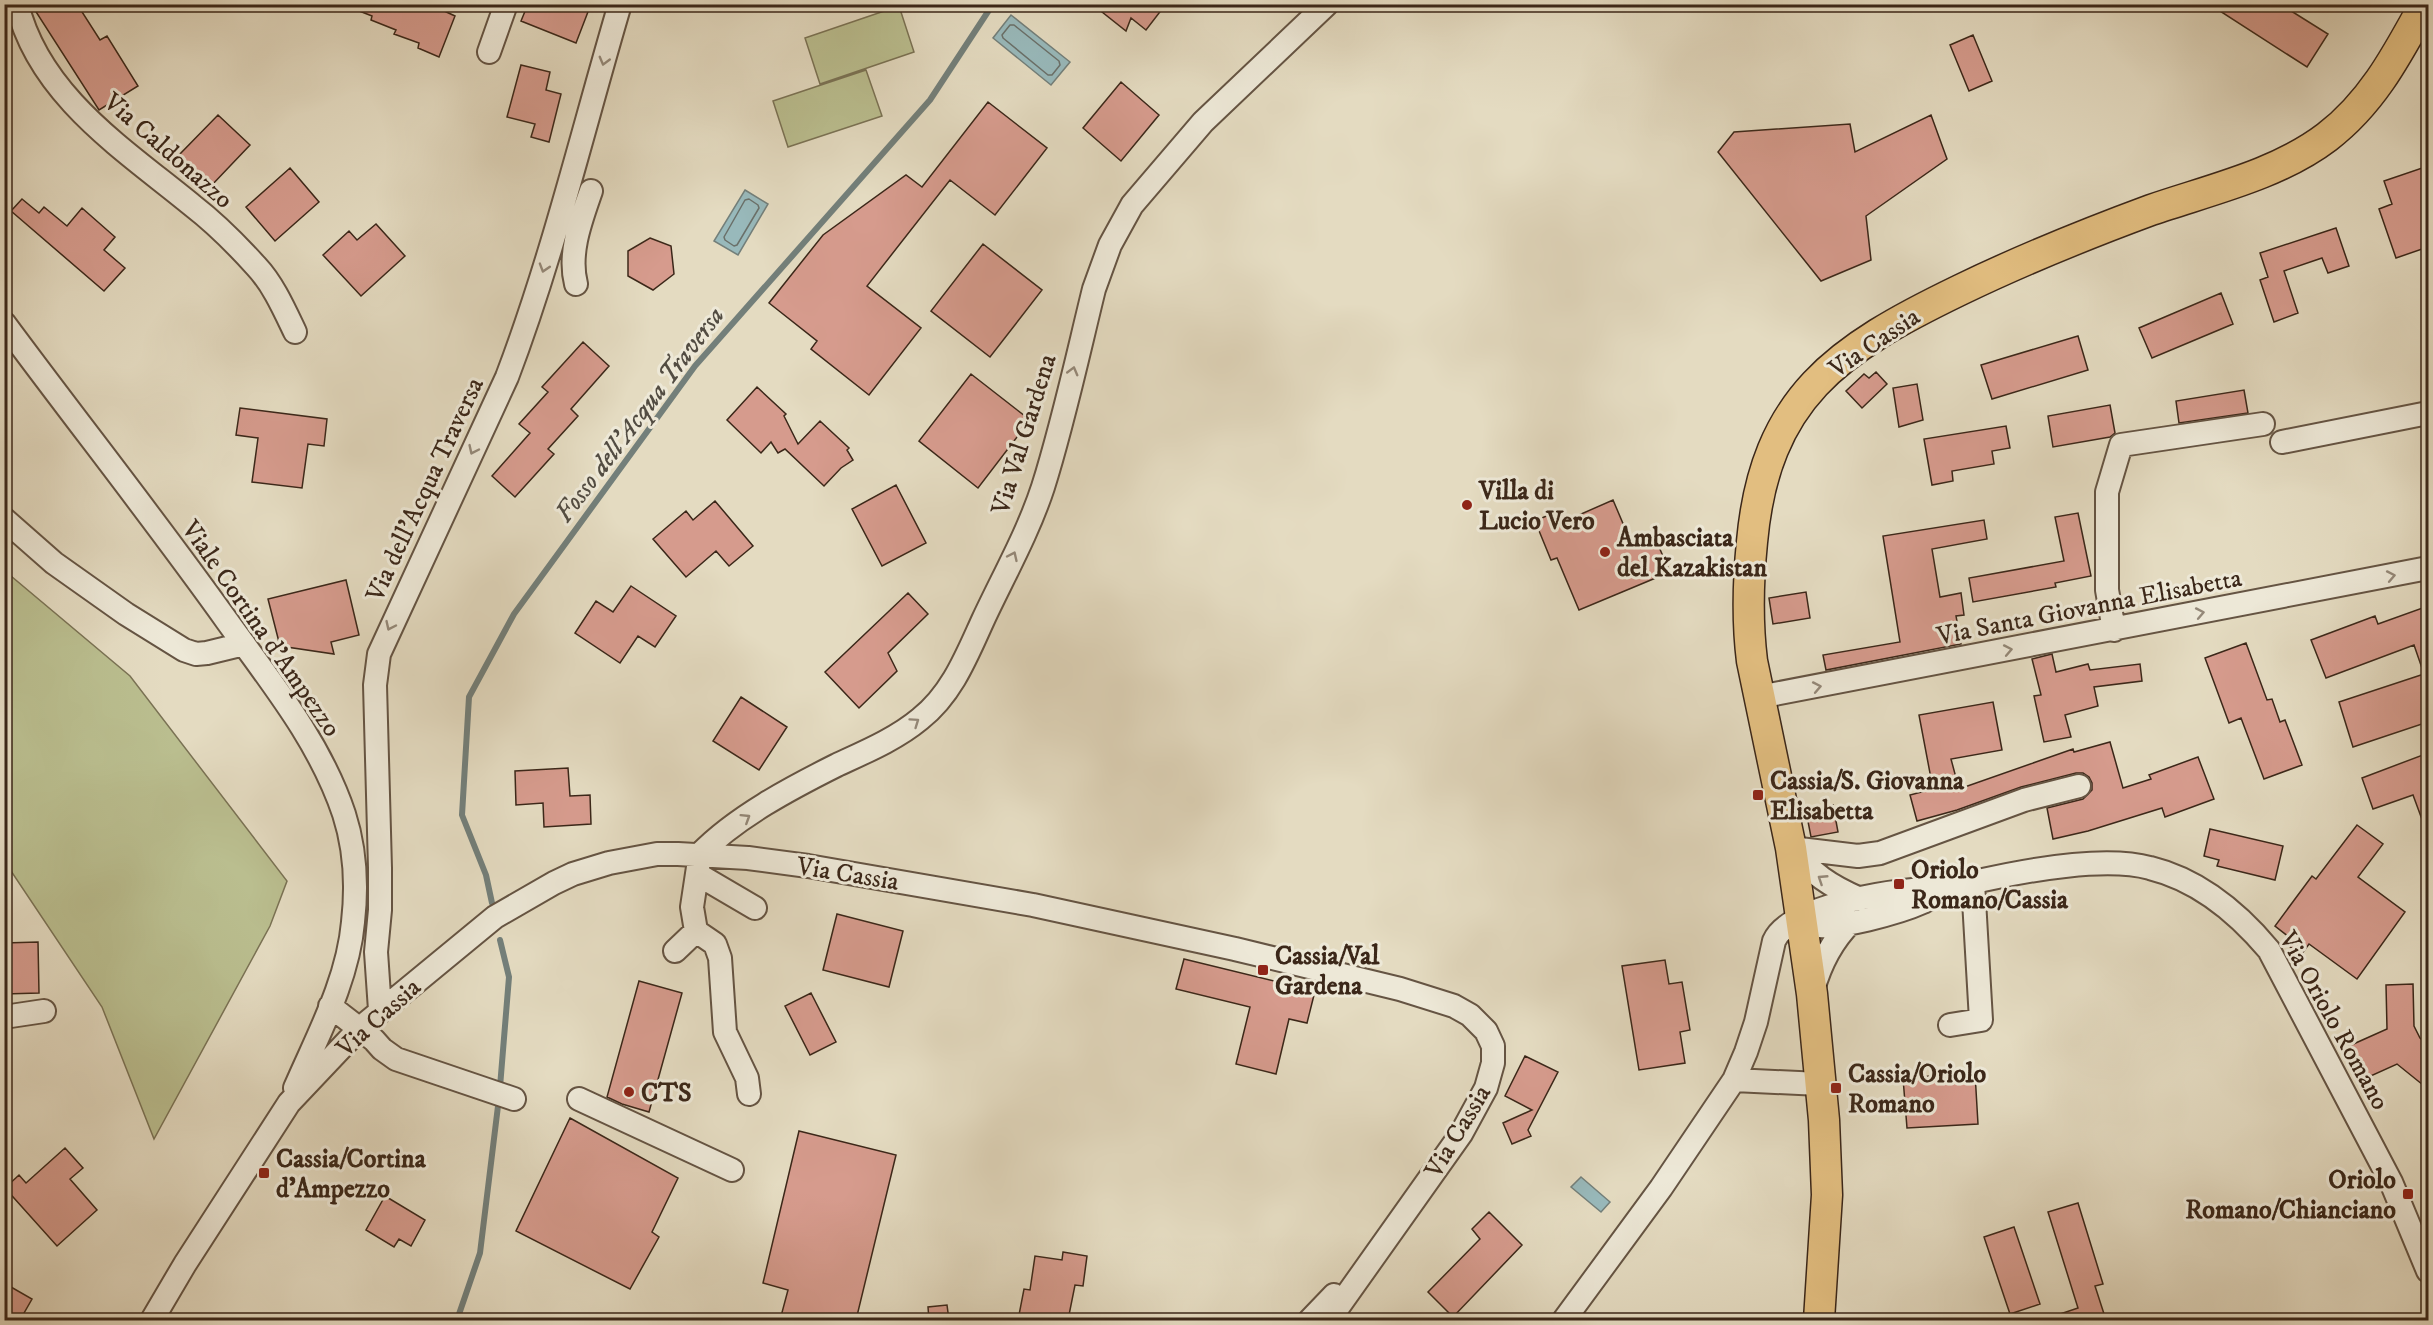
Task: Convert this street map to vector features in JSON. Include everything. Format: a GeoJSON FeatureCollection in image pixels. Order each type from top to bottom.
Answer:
{"type":"FeatureCollection","features":[{"type":"Feature","properties":{"kind":"main road","name":"Via Cassia"},"geometry":{"type":"LineString","coordinates":[[1819,1320],[1827,1195],[1812,994],[1791,848],[1750,645],[1748,594],[1752,538],[1758,493],[1777,438],[1806,393],[1848,353],[1896,322],[2068,241],[2246,177],[2314,146],[2338,128],[2376,87],[2426,4]]}},
{"type":"Feature","properties":{"kind":"street","name":"Via Caldonazzo"},"geometry":{"type":"LineString","coordinates":[[17,4],[30,42],[44,65],[81,112],[102,133],[196,208],[256,266],[278,297],[295,332]]}},
{"type":"Feature","properties":{"kind":"street"},"geometry":{"type":"LineString","coordinates":[[489,52],[506,4]]}},
{"type":"Feature","properties":{"kind":"street","name":"Via dell'Acqua Traversa"},"geometry":{"type":"LineString","coordinates":[[380,1010],[376,952],[380,910],[380,868],[375,685],[379,654],[507,377],[531,311],[620,4]]}},
{"type":"Feature","properties":{"kind":"street","name":"Via Val Gardena"},"geometry":{"type":"LineString","coordinates":[[699,864],[741,820],[813,777],[882,743],[919,720],[947,691],[1012,559],[1042,488],[1094,289],[1119,224],[1132,205],[1203,122],[1327,4]]}},
{"type":"Feature","properties":{"kind":"street"},"geometry":{"type":"LineString","coordinates":[[576,284],[573,262],[576,242],[591,191]]}},
{"type":"Feature","properties":{"kind":"street"},"geometry":{"type":"LineString","coordinates":[[553,237],[576,242]]}},
{"type":"Feature","properties":{"kind":"street","name":"Viale Cortina d'Ampezzo"},"geometry":{"type":"LineString","coordinates":[[4,323],[281,694],[313,747],[336,793],[348,829],[353,866],[353,921],[347,958],[330,1006],[289,1103]]}},
{"type":"Feature","properties":{"kind":"street"},"geometry":{"type":"LineString","coordinates":[[2282,442],[2428,413]]}},
{"type":"Feature","properties":{"kind":"street"},"geometry":{"type":"LineString","coordinates":[[2114,630],[2107,590],[2107,492],[2121,445],[2262,424]]}},
{"type":"Feature","properties":{"kind":"street"},"geometry":{"type":"LineString","coordinates":[[4,519],[54,563],[126,614],[184,650],[196,654],[207,653],[244,644]]}},
{"type":"Feature","properties":{"kind":"street","name":"Via Santa Giovanna Elisabetta"},"geometry":{"type":"LineString","coordinates":[[1759,698],[2428,568]]}},
{"type":"Feature","properties":{"kind":"street"},"geometry":{"type":"LineString","coordinates":[[1791,848],[1858,856],[1880,853],[2024,800],[2079,786]]}},
{"type":"Feature","properties":{"kind":"street"},"geometry":{"type":"LineString","coordinates":[[1791,848],[1815,875],[1836,889],[1860,899]]}},
{"type":"Feature","properties":{"kind":"street","name":"Via Cassia"},"geometry":{"type":"LineString","coordinates":[[152,1320],[185,1264],[289,1103],[359,1029],[495,917],[554,883],[591,868],[657,854],[699,864],[808,866],[1033,905],[1235,949],[1388,986],[1462,1010],[1482,1025],[1490,1038],[1494,1054],[1486,1088],[1461,1134],[1329,1320]]}},
{"type":"Feature","properties":{"kind":"street"},"geometry":{"type":"LineString","coordinates":[[749,1094],[747,1078],[725,1032],[720,958],[715,944],[696,931],[692,907],[699,864],[755,908]]}},
{"type":"Feature","properties":{"kind":"street","name":"Via Oriolo Romano"},"geometry":{"type":"LineString","coordinates":[[1946,889],[1920,888],[1860,899],[1823,908],[1801,918],[1816,926],[1851,922],[1901,910],[1946,889],[1973,883],[2055,868],[2130,864],[2151,868],[2186,882],[2228,908],[2248,925],[2269,950],[2391,1182],[2428,1271]]}},
{"type":"Feature","properties":{"kind":"street"},"geometry":{"type":"LineString","coordinates":[[1950,1024],[1981,1020],[1973,883]]}},
{"type":"Feature","properties":{"kind":"street"},"geometry":{"type":"LineString","coordinates":[[1564,1320],[1660,1188],[1734,1080],[1756,1022],[1775,937],[1784,927],[1801,918]]}},
{"type":"Feature","properties":{"kind":"street"},"geometry":{"type":"LineString","coordinates":[[1812,994],[1827,954],[1851,922]]}},
{"type":"Feature","properties":{"kind":"street"},"geometry":{"type":"LineString","coordinates":[[675,951],[696,931]]}},
{"type":"Feature","properties":{"kind":"street"},"geometry":{"type":"LineString","coordinates":[[330,1006],[396,1059],[514,1099]]}},
{"type":"Feature","properties":{"kind":"street"},"geometry":{"type":"LineString","coordinates":[[4,1017],[44,1011]]}},
{"type":"Feature","properties":{"kind":"street"},"geometry":{"type":"LineString","coordinates":[[1734,1080],[1820,1084]]}},
{"type":"Feature","properties":{"kind":"street"},"geometry":{"type":"LineString","coordinates":[[579,1099],[732,1170]]}},
{"type":"Feature","properties":{"kind":"street","name":"Via Cassia"},"geometry":{"type":"LineString","coordinates":[[1310,1320],[1385,1238]]}},
{"type":"Feature","properties":{"kind":"green space"},"geometry":{"type":"Polygon","coordinates":[[[899,6],[914,52],[820,84],[805,38],[899,6]]]}},
{"type":"Feature","properties":{"kind":"green space"},"geometry":{"type":"Polygon","coordinates":[[[866,70],[882,116],[788,147],[773,101],[866,70]]]}},
{"type":"Feature","properties":{"kind":"green space"},"geometry":{"type":"Polygon","coordinates":[[[5,568],[11,576],[130,676],[287,881],[270,926],[154,1139],[102,1007],[5,862],[5,568]]]}},
{"type":"Feature","properties":{"kind":"water"},"geometry":{"type":"Polygon","coordinates":[[[1011,15],[1070,62],[1051,85],[993,38],[1011,15]]]}},
{"type":"Feature","properties":{"kind":"water"},"geometry":{"type":"Polygon","coordinates":[[[745,190],[768,204],[738,255],[714,241],[745,190]]]}},
{"type":"Feature","properties":{"kind":"water"},"geometry":{"type":"Polygon","coordinates":[[[1581,1177],[1610,1202],[1601,1212],[1571,1187],[1581,1177]]]}},
{"type":"Feature","properties":{"kind":"building"},"geometry":{"type":"Polygon","coordinates":[[[31,4],[77,4],[100,40],[107,36],[138,86],[99,110],[31,4]]]}},
{"type":"Feature","properties":{"kind":"building"},"geometry":{"type":"Polygon","coordinates":[[[442,4],[440,9],[455,16],[439,57],[418,48],[419,43],[394,34],[396,30],[371,20],[372,16],[344,5],[442,4]]]}},
{"type":"Feature","properties":{"kind":"building"},"geometry":{"type":"Polygon","coordinates":[[[528,4],[591,4],[576,43],[521,21],[528,4]]]}},
{"type":"Feature","properties":{"kind":"building"},"geometry":{"type":"Polygon","coordinates":[[[1092,4],[1166,4],[1146,30],[1131,18],[1126,31],[1092,4]]]}},
{"type":"Feature","properties":{"kind":"building"},"geometry":{"type":"Polygon","coordinates":[[[2209,4],[2280,4],[2328,34],[2307,67],[2209,4]]]}},
{"type":"Feature","properties":{"kind":"building"},"geometry":{"type":"Polygon","coordinates":[[[1973,35],[1992,81],[1969,91],[1950,45],[1973,35]]]}},
{"type":"Feature","properties":{"kind":"building"},"geometry":{"type":"Polygon","coordinates":[[[521,65],[550,72],[546,90],[561,94],[549,142],[531,137],[535,124],[507,117],[521,65]]]}},
{"type":"Feature","properties":{"kind":"building"},"geometry":{"type":"Polygon","coordinates":[[[1121,82],[1159,115],[1121,161],[1083,128],[1121,82]]]}},
{"type":"Feature","properties":{"kind":"building"},"geometry":{"type":"Polygon","coordinates":[[[988,102],[1047,148],[995,215],[950,180],[867,286],[921,328],[869,395],[811,349],[817,341],[769,303],[823,235],[906,175],[922,187],[988,102]]]}},
{"type":"Feature","properties":{"kind":"building"},"geometry":{"type":"Polygon","coordinates":[[[218,115],[250,145],[211,186],[179,155],[218,115]]]}},
{"type":"Feature","properties":{"kind":"building"},"geometry":{"type":"Polygon","coordinates":[[[1931,115],[1947,159],[1866,216],[1871,260],[1821,281],[1718,152],[1734,132],[1850,124],[1855,152],[1931,115]]]}},
{"type":"Feature","properties":{"kind":"building"},"geometry":{"type":"Polygon","coordinates":[[[2428,166],[2428,247],[2396,258],[2379,209],[2392,204],[2384,181],[2428,166]]]}},
{"type":"Feature","properties":{"kind":"building"},"geometry":{"type":"Polygon","coordinates":[[[290,168],[319,202],[275,241],[246,207],[290,168]]]}},
{"type":"Feature","properties":{"kind":"building"},"geometry":{"type":"Polygon","coordinates":[[[22,199],[39,213],[44,207],[67,226],[82,208],[115,237],[104,250],[125,268],[104,291],[11,211],[22,199]]]}},
{"type":"Feature","properties":{"kind":"building"},"geometry":{"type":"Polygon","coordinates":[[[376,224],[405,256],[361,296],[323,255],[349,231],[357,240],[376,224]]]}},
{"type":"Feature","properties":{"kind":"building"},"geometry":{"type":"Polygon","coordinates":[[[2336,228],[2349,266],[2328,273],[2322,258],[2284,271],[2298,313],[2274,322],[2260,280],[2268,277],[2260,253],[2336,228]]]}},
{"type":"Feature","properties":{"kind":"building"},"geometry":{"type":"Polygon","coordinates":[[[650,238],[671,246],[674,274],[653,290],[628,276],[628,251],[650,238]]]}},
{"type":"Feature","properties":{"kind":"building"},"geometry":{"type":"Polygon","coordinates":[[[983,244],[1042,290],[990,357],[931,311],[983,244]]]}},
{"type":"Feature","properties":{"kind":"building"},"geometry":{"type":"Polygon","coordinates":[[[2221,293],[2233,324],[2152,358],[2139,328],[2221,293]]]}},
{"type":"Feature","properties":{"kind":"building"},"geometry":{"type":"Polygon","coordinates":[[[2078,336],[2088,370],[1992,399],[1981,365],[2078,336]]]}},
{"type":"Feature","properties":{"kind":"building"},"geometry":{"type":"Polygon","coordinates":[[[583,342],[609,366],[571,409],[578,416],[548,449],[554,454],[515,497],[492,476],[530,433],[519,424],[548,392],[542,387],[583,342]]]}},
{"type":"Feature","properties":{"kind":"building"},"geometry":{"type":"Polygon","coordinates":[[[1876,372],[1887,384],[1862,408],[1846,391],[1864,374],[1869,378],[1876,372]]]}},
{"type":"Feature","properties":{"kind":"building"},"geometry":{"type":"Polygon","coordinates":[[[971,374],[1030,420],[978,488],[919,441],[971,374]]]}},
{"type":"Feature","properties":{"kind":"building"},"geometry":{"type":"Polygon","coordinates":[[[1917,384],[1923,420],[1899,427],[1893,388],[1917,384]]]}},
{"type":"Feature","properties":{"kind":"building"},"geometry":{"type":"Polygon","coordinates":[[[757,387],[786,414],[784,416],[798,444],[820,421],[849,448],[847,450],[853,460],[841,468],[824,486],[785,449],[778,453],[771,442],[761,453],[727,420],[757,387]]]}},
{"type":"Feature","properties":{"kind":"building"},"geometry":{"type":"Polygon","coordinates":[[[2244,390],[2248,413],[2179,423],[2176,401],[2244,390]]]}},
{"type":"Feature","properties":{"kind":"building"},"geometry":{"type":"Polygon","coordinates":[[[2110,405],[2115,433],[2110,437],[2053,447],[2048,416],[2110,405]]]}},
{"type":"Feature","properties":{"kind":"building"},"geometry":{"type":"Polygon","coordinates":[[[240,408],[327,419],[324,446],[308,444],[302,488],[252,482],[258,438],[236,435],[240,408]]]}},
{"type":"Feature","properties":{"kind":"building"},"geometry":{"type":"Polygon","coordinates":[[[2006,426],[2010,448],[1992,451],[1994,464],[1952,471],[1953,481],[1932,485],[1924,439],[2006,426]]]}},
{"type":"Feature","properties":{"kind":"building"},"geometry":{"type":"Polygon","coordinates":[[[896,485],[926,543],[882,566],[852,509],[896,485]]]}},
{"type":"Feature","properties":{"kind":"building","name":"Ambasciata del Kazakistan"},"geometry":{"type":"Polygon","coordinates":[[[1613,500],[1633,547],[1655,538],[1670,572],[1579,610],[1557,558],[1551,560],[1535,521],[1558,511],[1563,522],[1613,500]]]}},
{"type":"Feature","properties":{"kind":"building"},"geometry":{"type":"Polygon","coordinates":[[[715,501],[753,546],[729,566],[716,551],[686,577],[653,539],[686,511],[693,520],[715,501]]]}},
{"type":"Feature","properties":{"kind":"building"},"geometry":{"type":"Polygon","coordinates":[[[2078,513],[2091,576],[2055,583],[2056,587],[1973,602],[1969,578],[2064,561],[2055,517],[2078,513]]]}},
{"type":"Feature","properties":{"kind":"building"},"geometry":{"type":"Polygon","coordinates":[[[1984,520],[1987,539],[1932,549],[1940,597],[1961,593],[1964,615],[1956,616],[1961,644],[1826,670],[1823,655],[1900,642],[1883,536],[1984,520]]]}},
{"type":"Feature","properties":{"kind":"building"},"geometry":{"type":"Polygon","coordinates":[[[346,580],[359,635],[331,642],[334,654],[280,646],[268,599],[346,580]]]}},
{"type":"Feature","properties":{"kind":"building"},"geometry":{"type":"Polygon","coordinates":[[[631,586],[676,616],[655,647],[638,636],[620,663],[575,633],[596,601],[613,612],[631,586]]]}},
{"type":"Feature","properties":{"kind":"building"},"geometry":{"type":"Polygon","coordinates":[[[1806,592],[1810,618],[1773,624],[1769,598],[1806,592]]]}},
{"type":"Feature","properties":{"kind":"building"},"geometry":{"type":"Polygon","coordinates":[[[908,593],[928,614],[888,653],[897,671],[859,708],[825,672],[908,593]]]}},
{"type":"Feature","properties":{"kind":"building"},"geometry":{"type":"Polygon","coordinates":[[[2428,606],[2428,722],[2353,747],[2339,702],[2424,674],[2414,645],[2326,678],[2311,640],[2375,616],[2378,624],[2428,606]]]}},
{"type":"Feature","properties":{"kind":"building"},"geometry":{"type":"Polygon","coordinates":[[[2246,643],[2267,700],[2272,699],[2280,722],[2285,720],[2302,765],[2264,779],[2241,718],[2229,723],[2205,658],[2246,643]]]}},
{"type":"Feature","properties":{"kind":"building"},"geometry":{"type":"Polygon","coordinates":[[[2052,654],[2056,672],[2088,664],[2090,670],[2140,664],[2142,681],[2094,687],[2098,706],[2065,715],[2071,737],[2044,742],[2034,696],[2041,695],[2032,659],[2052,654]]]}},
{"type":"Feature","properties":{"kind":"building"},"geometry":{"type":"Polygon","coordinates":[[[741,697],[787,727],[759,770],[713,741],[741,697]]]}},
{"type":"Feature","properties":{"kind":"building"},"geometry":{"type":"Polygon","coordinates":[[[1993,702],[2002,750],[1951,759],[1959,789],[2073,749],[2074,752],[2110,742],[2123,788],[2151,779],[2149,775],[2198,757],[2214,799],[2165,817],[2162,808],[2088,831],[2053,839],[2047,808],[2083,799],[2092,790],[2089,777],[2083,773],[2076,773],[2021,787],[1957,810],[1917,821],[1910,795],[1933,789],[1919,715],[1993,702]]]}},
{"type":"Feature","properties":{"kind":"building"},"geometry":{"type":"Polygon","coordinates":[[[2428,753],[2427,833],[2413,795],[2373,809],[2362,778],[2428,753]]]}},
{"type":"Feature","properties":{"kind":"building"},"geometry":{"type":"Polygon","coordinates":[[[568,768],[570,796],[590,795],[591,824],[544,827],[543,803],[516,805],[515,771],[568,768]]]}},
{"type":"Feature","properties":{"kind":"building"},"geometry":{"type":"Polygon","coordinates":[[[1833,805],[1838,832],[1811,837],[1806,811],[1833,805]]]}},
{"type":"Feature","properties":{"kind":"building"},"geometry":{"type":"Polygon","coordinates":[[[2357,825],[2383,844],[2358,877],[2405,912],[2357,979],[2309,944],[2301,955],[2285,943],[2289,937],[2275,926],[2312,876],[2316,879],[2357,825]]]}},
{"type":"Feature","properties":{"kind":"building"},"geometry":{"type":"Polygon","coordinates":[[[2210,829],[2283,846],[2275,880],[2217,866],[2219,860],[2204,856],[2210,829]]]}},
{"type":"Feature","properties":{"kind":"building"},"geometry":{"type":"Polygon","coordinates":[[[837,914],[903,931],[889,987],[823,970],[837,914]]]}},
{"type":"Feature","properties":{"kind":"building"},"geometry":{"type":"Polygon","coordinates":[[[38,942],[39,993],[4,994],[4,943],[38,942]]]}},
{"type":"Feature","properties":{"kind":"building"},"geometry":{"type":"Polygon","coordinates":[[[1184,959],[1315,991],[1307,1023],[1289,1019],[1276,1074],[1236,1064],[1250,1007],[1176,989],[1184,959]]]}},
{"type":"Feature","properties":{"kind":"building"},"geometry":{"type":"Polygon","coordinates":[[[1665,960],[1669,984],[1682,982],[1690,1030],[1680,1032],[1685,1063],[1639,1070],[1622,966],[1665,960]]]}},
{"type":"Feature","properties":{"kind":"building"},"geometry":{"type":"Polygon","coordinates":[[[639,981],[682,993],[649,1112],[607,1097],[639,981]]]}},
{"type":"Feature","properties":{"kind":"building"},"geometry":{"type":"Polygon","coordinates":[[[2413,984],[2414,1026],[2420,1038],[2428,1045],[2428,1089],[2397,1064],[2364,1079],[2349,1046],[2387,1029],[2386,985],[2413,984]]]}},
{"type":"Feature","properties":{"kind":"building"},"geometry":{"type":"Polygon","coordinates":[[[811,993],[836,1042],[810,1055],[785,1006],[811,993]]]}},
{"type":"Feature","properties":{"kind":"building"},"geometry":{"type":"Polygon","coordinates":[[[1525,1056],[1558,1072],[1528,1130],[1531,1136],[1512,1144],[1503,1123],[1532,1110],[1505,1096],[1525,1056]]]}},
{"type":"Feature","properties":{"kind":"building"},"geometry":{"type":"Polygon","coordinates":[[[1975,1073],[1978,1124],[1907,1128],[1903,1078],[1975,1073]]]}},
{"type":"Feature","properties":{"kind":"building"},"geometry":{"type":"Polygon","coordinates":[[[570,1118],[678,1178],[652,1232],[659,1237],[630,1289],[516,1231],[570,1118]]]}},
{"type":"Feature","properties":{"kind":"building"},"geometry":{"type":"Polygon","coordinates":[[[799,1131],[896,1155],[856,1320],[780,1320],[788,1290],[763,1283],[799,1131]]]}},
{"type":"Feature","properties":{"kind":"building"},"geometry":{"type":"Polygon","coordinates":[[[65,1148],[83,1168],[70,1179],[97,1210],[57,1246],[5,1188],[19,1175],[26,1183],[65,1148]]]}},
{"type":"Feature","properties":{"kind":"building"},"geometry":{"type":"Polygon","coordinates":[[[385,1196],[425,1220],[411,1246],[399,1239],[394,1247],[366,1230],[385,1196]]]}},
{"type":"Feature","properties":{"kind":"building"},"geometry":{"type":"Polygon","coordinates":[[[2078,1203],[2103,1284],[2095,1286],[2106,1320],[2048,1320],[2048,1318],[2078,1308],[2048,1212],[2078,1203]]]}},
{"type":"Feature","properties":{"kind":"building"},"geometry":{"type":"Polygon","coordinates":[[[1489,1212],[1522,1245],[1453,1317],[1428,1292],[1480,1239],[1472,1229],[1489,1212]]]}},
{"type":"Feature","properties":{"kind":"building"},"geometry":{"type":"Polygon","coordinates":[[[2014,1227],[2040,1304],[2010,1314],[1984,1237],[2014,1227]]]}},
{"type":"Feature","properties":{"kind":"building"},"geometry":{"type":"Polygon","coordinates":[[[1063,1252],[1087,1256],[1083,1286],[1075,1285],[1068,1320],[1018,1320],[1024,1289],[1030,1290],[1035,1256],[1062,1260],[1063,1252]]]}},
{"type":"Feature","properties":{"kind":"building"},"geometry":{"type":"Polygon","coordinates":[[[4,1283],[32,1299],[20,1320],[4,1320],[4,1283]]]}},
{"type":"Feature","properties":{"kind":"building"},"geometry":{"type":"Polygon","coordinates":[[[947,1305],[949,1320],[929,1320],[928,1307],[947,1305]]]}},
{"type":"Feature","properties":{"kind":"waterway","name":"Fosso dell'Acqua Traversa"},"geometry":{"type":"LineString","coordinates":[[492,903],[486,875],[462,815],[469,697],[514,614],[695,366],[930,100],[993,4]]}},
{"type":"Feature","properties":{"kind":"waterway","name":"Fosso dell'Acqua Traversa"},"geometry":{"type":"LineString","coordinates":[[500,940],[509,977],[500,1087]]}},
{"type":"Feature","properties":{"kind":"waterway","name":"Fosso dell'Acqua Traversa"},"geometry":{"type":"LineString","coordinates":[[457,1320],[480,1253],[498,1106]]}},
{"type":"Feature","properties":{"kind":"place","name":"Villa di Lucio Vero"},"geometry":{"type":"Point","coordinates":[1467,505]}},
{"type":"Feature","properties":{"kind":"place","name":"Ambasciata del Kazakistan"},"geometry":{"type":"Point","coordinates":[1605,552]}},
{"type":"Feature","properties":{"kind":"place","name":"Cassia/S. Giovanna Elisabetta"},"geometry":{"type":"Point","coordinates":[1758,795]}},
{"type":"Feature","properties":{"kind":"place","name":"Oriolo Romano/Cassia"},"geometry":{"type":"Point","coordinates":[1899,884]}},
{"type":"Feature","properties":{"kind":"place","name":"Cassia/Val Gardena"},"geometry":{"type":"Point","coordinates":[1263,970]}},
{"type":"Feature","properties":{"kind":"place","name":"Cassia/Oriolo Romano"},"geometry":{"type":"Point","coordinates":[1836,1088]}},
{"type":"Feature","properties":{"kind":"place","name":"CTS"},"geometry":{"type":"Point","coordinates":[629,1092]}},
{"type":"Feature","properties":{"kind":"place","name":"Cassia/Cortina d'Ampezzo"},"geometry":{"type":"Point","coordinates":[264,1173]}},
{"type":"Feature","properties":{"kind":"place","name":"Oriolo Romano/Chianciano"},"geometry":{"type":"Point","coordinates":[2408,1194]}}]}
